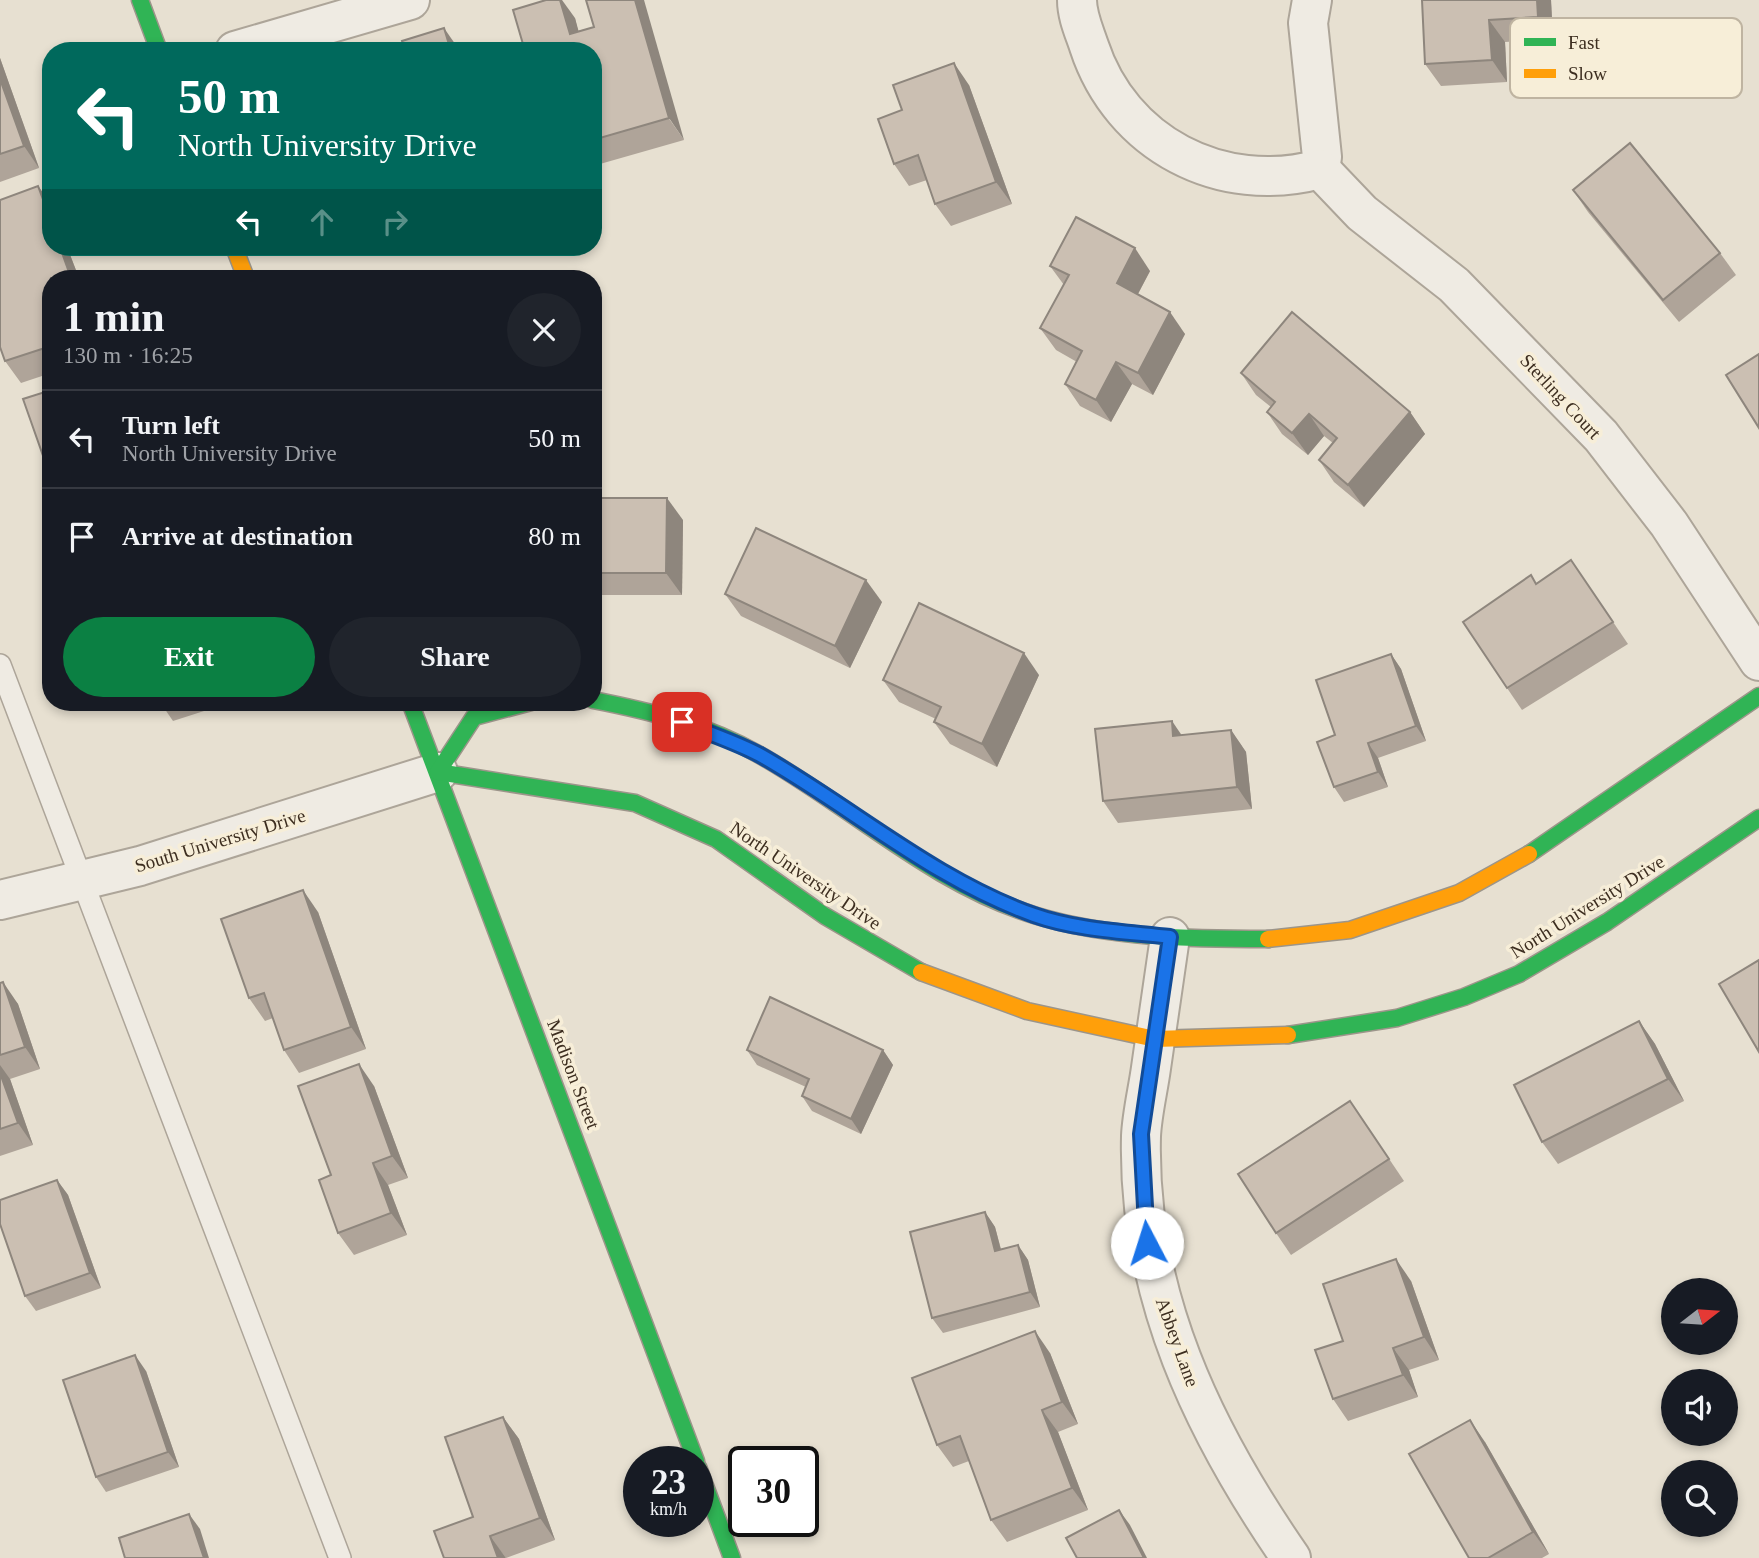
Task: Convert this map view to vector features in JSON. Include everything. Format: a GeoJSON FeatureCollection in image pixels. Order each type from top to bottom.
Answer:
{"type":"FeatureCollection","features":[{"type":"Feature","properties":{"kind":"street"},"geometry":{"type":"LineString","coordinates":[[140,0],[156,42]]}},
{"type":"Feature","properties":{"kind":"street"},"geometry":{"type":"LineString","coordinates":[[266,42],[410,0]]}},
{"type":"Feature","properties":{"kind":"street"},"geometry":{"type":"LineString","coordinates":[[1076,0],[1077,11],[1096,67],[1109,89],[1135,122],[1164,147],[1224,174],[1260,179],[1320,169],[1322,157],[1312,83],[1308,23],[1312,0]]}},
{"type":"Feature","properties":{"kind":"street","name":"Sterling Court"},"geometry":{"type":"LineString","coordinates":[[1320,169],[1362,214],[1454,285],[1601,436],[1669,524],[1759,661]]}},
{"type":"Feature","properties":{"kind":"street"},"geometry":{"type":"LineString","coordinates":[[602,702],[657,712],[757,753],[924,862],[1037,916],[1114,932],[1170,937],[1273,939],[1350,930],[1459,893],[1537,850],[1759,696]]}},
{"type":"Feature","properties":{"kind":"street","name":"Madison Street"},"geometry":{"type":"LineString","coordinates":[[414,711],[690,1446]]}},
{"type":"Feature","properties":{"kind":"street"},"geometry":{"type":"LineString","coordinates":[[438,772],[474,717],[497,711]]}},
{"type":"Feature","properties":{"kind":"street","name":"South University Drive"},"geometry":{"type":"LineString","coordinates":[[0,900],[140,866],[438,772]]}},
{"type":"Feature","properties":{"kind":"street","name":"North University Drive"},"geometry":{"type":"LineString","coordinates":[[438,772],[635,803],[716,839],[825,916],[922,972],[1027,1011],[1155,1040],[1296,1035],[1397,1018],[1464,997],[1519,974],[1596,929],[1759,818]]}},
{"type":"Feature","properties":{"kind":"street","name":"Abbey Lane"},"geometry":{"type":"LineString","coordinates":[[1170,937],[1141,1134],[1142,1192],[1150,1256],[1171,1335],[1195,1391],[1245,1491],[1291,1558]]}},
{"type":"Feature","properties":{"kind":"street"},"geometry":{"type":"LineString","coordinates":[[714,1508],[733,1558]]}},
{"type":"Feature","properties":{"kind":"lane"},"geometry":{"type":"LineString","coordinates":[[0,665],[82,880],[97,927],[340,1558]]}},
{"type":"Feature","properties":{"kind":"building"},"geometry":{"type":"Polygon","coordinates":[[[546,0],[560,0],[570,34],[594,27],[586,0],[635,0],[669,118],[602,137],[602,42],[522,42],[513,10],[546,0]]]}},
{"type":"Feature","properties":{"kind":"building"},"geometry":{"type":"Polygon","coordinates":[[[1422,0],[1537,0],[1538,17],[1489,20],[1492,60],[1425,64],[1422,0]]]}},
{"type":"Feature","properties":{"kind":"building"},"geometry":{"type":"Polygon","coordinates":[[[444,28],[448,42],[402,42],[444,28]]]}},
{"type":"Feature","properties":{"kind":"building"},"geometry":{"type":"Polygon","coordinates":[[[954,63],[996,182],[935,204],[918,155],[894,164],[878,119],[902,110],[893,85],[954,63]]]}},
{"type":"Feature","properties":{"kind":"building"},"geometry":{"type":"Polygon","coordinates":[[[0,79],[24,146],[0,154],[0,79]]]}},
{"type":"Feature","properties":{"kind":"building"},"geometry":{"type":"Polygon","coordinates":[[[1630,143],[1720,253],[1663,300],[1573,190],[1630,143]]]}},
{"type":"Feature","properties":{"kind":"building"},"geometry":{"type":"Polygon","coordinates":[[[38,186],[42,197],[42,256],[63,256],[68,270],[42,270],[42,349],[5,361],[0,347],[0,200],[38,186]]]}},
{"type":"Feature","properties":{"kind":"building"},"geometry":{"type":"Polygon","coordinates":[[[1076,217],[1135,248],[1117,283],[1170,312],[1138,373],[1116,362],[1096,400],[1065,384],[1082,351],[1040,328],[1069,275],[1050,266],[1076,217]]]}},
{"type":"Feature","properties":{"kind":"building"},"geometry":{"type":"Polygon","coordinates":[[[1292,312],[1410,412],[1348,485],[1319,460],[1337,438],[1309,414],[1292,433],[1267,412],[1275,402],[1241,373],[1292,312]]]}},
{"type":"Feature","properties":{"kind":"building"},"geometry":{"type":"Polygon","coordinates":[[[1759,354],[1759,428],[1726,375],[1759,354]]]}},
{"type":"Feature","properties":{"kind":"building"},"geometry":{"type":"Polygon","coordinates":[[[42,393],[42,453],[23,399],[42,393]]]}},
{"type":"Feature","properties":{"kind":"building"},"geometry":{"type":"Polygon","coordinates":[[[602,498],[667,498],[666,573],[602,573],[602,498]]]}},
{"type":"Feature","properties":{"kind":"building"},"geometry":{"type":"Polygon","coordinates":[[[756,528],[866,580],[835,646],[725,594],[756,528]]]}},
{"type":"Feature","properties":{"kind":"building"},"geometry":{"type":"Polygon","coordinates":[[[1571,560],[1613,622],[1507,688],[1463,622],[1531,575],[1536,584],[1571,560]]]}},
{"type":"Feature","properties":{"kind":"building"},"geometry":{"type":"Polygon","coordinates":[[[919,603],[1024,653],[982,744],[934,722],[941,707],[883,680],[919,603]]]}},
{"type":"Feature","properties":{"kind":"building"},"geometry":{"type":"Polygon","coordinates":[[[1391,654],[1416,726],[1368,743],[1378,772],[1334,787],[1317,742],[1335,735],[1316,680],[1391,654]]]}},
{"type":"Feature","properties":{"kind":"building"},"geometry":{"type":"Polygon","coordinates":[[[1172,721],[1173,736],[1231,730],[1237,787],[1103,801],[1095,729],[1172,721]]]}},
{"type":"Feature","properties":{"kind":"building"},"geometry":{"type":"Polygon","coordinates":[[[303,890],[351,1027],[284,1050],[264,993],[249,998],[221,919],[303,890]]]}},
{"type":"Feature","properties":{"kind":"building"},"geometry":{"type":"Polygon","coordinates":[[[1759,960],[1759,1052],[1719,984],[1759,960]]]}},
{"type":"Feature","properties":{"kind":"building"},"geometry":{"type":"Polygon","coordinates":[[[3,982],[25,1047],[0,1055],[0,983],[3,982]]]}},
{"type":"Feature","properties":{"kind":"building"},"geometry":{"type":"Polygon","coordinates":[[[770,997],[883,1050],[851,1119],[802,1096],[809,1079],[747,1050],[770,997]]]}},
{"type":"Feature","properties":{"kind":"building"},"geometry":{"type":"Polygon","coordinates":[[[1639,1021],[1668,1079],[1542,1142],[1514,1085],[1639,1021]]]}},
{"type":"Feature","properties":{"kind":"building"},"geometry":{"type":"Polygon","coordinates":[[[359,1064],[392,1156],[373,1163],[391,1213],[338,1233],[319,1180],[331,1175],[298,1086],[359,1064]]]}},
{"type":"Feature","properties":{"kind":"building"},"geometry":{"type":"Polygon","coordinates":[[[0,1073],[18,1123],[0,1129],[0,1073]]]}},
{"type":"Feature","properties":{"kind":"building"},"geometry":{"type":"Polygon","coordinates":[[[1350,1101],[1389,1159],[1276,1233],[1238,1174],[1350,1101]]]}},
{"type":"Feature","properties":{"kind":"building"},"geometry":{"type":"Polygon","coordinates":[[[57,1180],[90,1273],[25,1296],[0,1224],[0,1200],[57,1180]]]}},
{"type":"Feature","properties":{"kind":"building"},"geometry":{"type":"Polygon","coordinates":[[[985,1212],[995,1251],[1018,1245],[1030,1292],[932,1318],[910,1232],[985,1212]]]}},
{"type":"Feature","properties":{"kind":"building"},"geometry":{"type":"Polygon","coordinates":[[[1396,1259],[1424,1337],[1393,1348],[1403,1375],[1333,1399],[1315,1350],[1343,1341],[1323,1284],[1396,1259]]]}},
{"type":"Feature","properties":{"kind":"building"},"geometry":{"type":"Polygon","coordinates":[[[1035,1331],[1062,1402],[1042,1410],[1072,1488],[991,1520],[960,1436],[937,1445],[912,1378],[1035,1331]]]}},
{"type":"Feature","properties":{"kind":"building"},"geometry":{"type":"Polygon","coordinates":[[[135,1355],[168,1452],[96,1477],[63,1380],[135,1355]]]}},
{"type":"Feature","properties":{"kind":"building"},"geometry":{"type":"Polygon","coordinates":[[[503,1417],[540,1518],[490,1536],[498,1558],[444,1558],[434,1531],[473,1517],[445,1437],[503,1417]]]}},
{"type":"Feature","properties":{"kind":"building"},"geometry":{"type":"Polygon","coordinates":[[[1470,1420],[1533,1532],[1488,1558],[1469,1558],[1409,1454],[1470,1420]]]}},
{"type":"Feature","properties":{"kind":"building"},"geometry":{"type":"Polygon","coordinates":[[[1119,1510],[1144,1558],[1077,1558],[1066,1538],[1119,1510]]]}},
{"type":"Feature","properties":{"kind":"building"},"geometry":{"type":"Polygon","coordinates":[[[189,1514],[204,1558],[125,1558],[119,1538],[189,1514]]]}},
{"type":"Feature","properties":{"kind":"traffic: fast"},"geometry":{"type":"LineString","coordinates":[[140,0],[156,42]]}},
{"type":"Feature","properties":{"kind":"traffic: fast"},"geometry":{"type":"LineString","coordinates":[[1529,854],[1759,696]]}},
{"type":"Feature","properties":{"kind":"traffic: fast"},"geometry":{"type":"LineString","coordinates":[[602,702],[678,720],[739,744],[792,775],[928,865],[999,902],[1037,916],[1123,933],[1181,938],[1268,939]]}},
{"type":"Feature","properties":{"kind":"traffic: fast"},"geometry":{"type":"LineString","coordinates":[[413,711],[690,1446]]}},
{"type":"Feature","properties":{"kind":"traffic: fast"},"geometry":{"type":"LineString","coordinates":[[497,711],[474,717],[438,772],[635,803],[716,839],[825,916],[921,972]]}},
{"type":"Feature","properties":{"kind":"traffic: fast"},"geometry":{"type":"LineString","coordinates":[[1288,1035],[1397,1018],[1464,997],[1519,974],[1607,922],[1759,818]]}},
{"type":"Feature","properties":{"kind":"traffic: fast"},"geometry":{"type":"LineString","coordinates":[[714,1510],[732,1558]]}},
{"type":"Feature","properties":{"kind":"traffic: slow"},"geometry":{"type":"LineString","coordinates":[[237,256],[243,270]]}},
{"type":"Feature","properties":{"kind":"traffic: slow"},"geometry":{"type":"LineString","coordinates":[[1268,939],[1350,930],[1459,893],[1529,854]]}},
{"type":"Feature","properties":{"kind":"traffic: slow"},"geometry":{"type":"LineString","coordinates":[[921,972],[1027,1011],[1155,1039],[1288,1035]]}},
{"type":"Feature","properties":{"kind":"route"},"geometry":{"type":"LineString","coordinates":[[682,722],[757,753],[924,862],[986,895],[1037,916],[1114,932],[1170,937],[1141,1134],[1142,1192],[1147,1243]]}}]}
